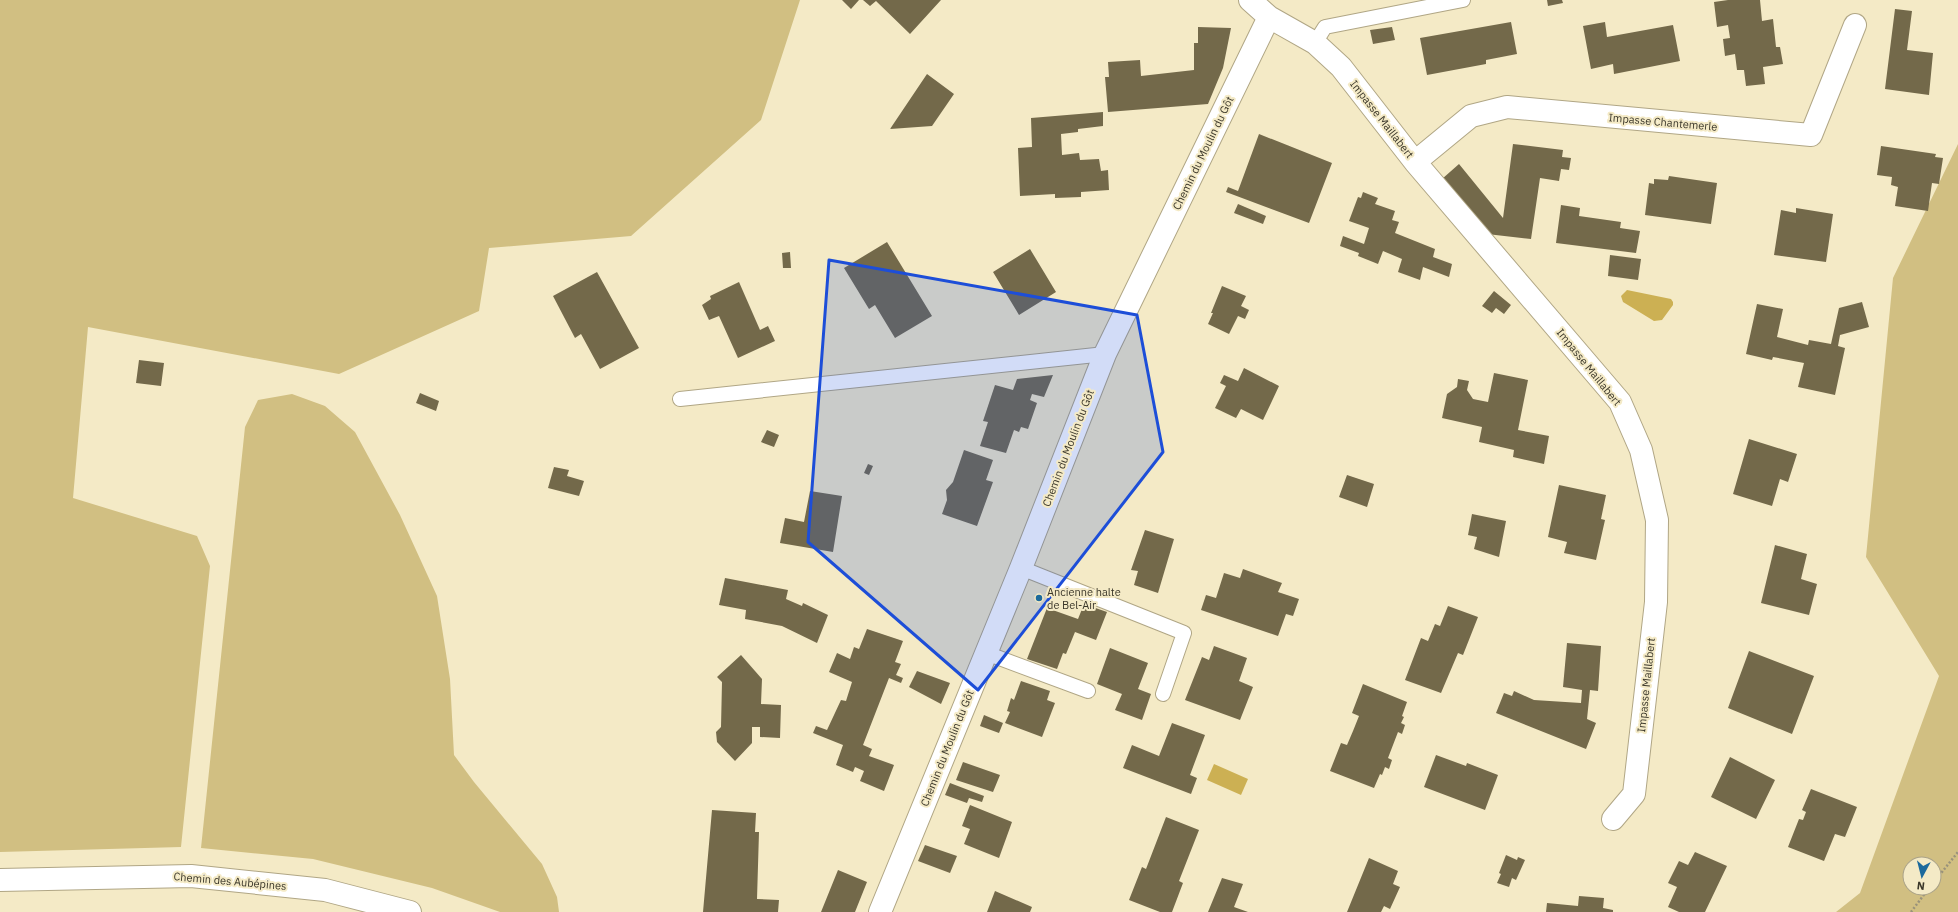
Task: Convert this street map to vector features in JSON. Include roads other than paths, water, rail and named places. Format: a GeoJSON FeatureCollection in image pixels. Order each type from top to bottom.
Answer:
{"type":"FeatureCollection","features":[{"type":"Feature","properties":{"kind":"street"},"geometry":{"type":"LineString","coordinates":[[1250,0],[1269,17]]}},
{"type":"Feature","properties":{"kind":"street","name":"Impasse Maillabert"},"geometry":{"type":"LineString","coordinates":[[1269,17],[1315,43],[1341,67],[1415,162],[1620,402],[1641,450],[1657,520],[1656,602],[1634,794],[1613,819]]}},
{"type":"Feature","properties":{"kind":"street","name":"Chemin du Moulin du Gôt"},"geometry":{"type":"LineString","coordinates":[[880,912],[1021,568],[1105,354],[1269,17]]}},
{"type":"Feature","properties":{"kind":"street","name":"Impasse Chantemerle"},"geometry":{"type":"LineString","coordinates":[[1415,162],[1471,116],[1507,107],[1811,135],[1855,25]]}},
{"type":"Feature","properties":{"kind":"street","name":"Chemin des Aubépines"},"geometry":{"type":"LineString","coordinates":[[0,880],[191,876],[324,890],[410,912]]}},
{"type":"Feature","properties":{"kind":"lane"},"geometry":{"type":"LineString","coordinates":[[1315,43],[1325,27],[1463,0]]}},
{"type":"Feature","properties":{"kind":"lane"},"geometry":{"type":"LineString","coordinates":[[680,399],[1105,354]]}},
{"type":"Feature","properties":{"kind":"lane"},"geometry":{"type":"LineString","coordinates":[[1021,568],[1184,633],[1163,694]]}},
{"type":"Feature","properties":{"kind":"lane"},"geometry":{"type":"LineString","coordinates":[[986,653],[1088,691]]}},
{"type":"Feature","properties":{"kind":"place","name":"Ancienne halte de Bel-Air"},"geometry":{"type":"Point","coordinates":[1039,598]}}]}
